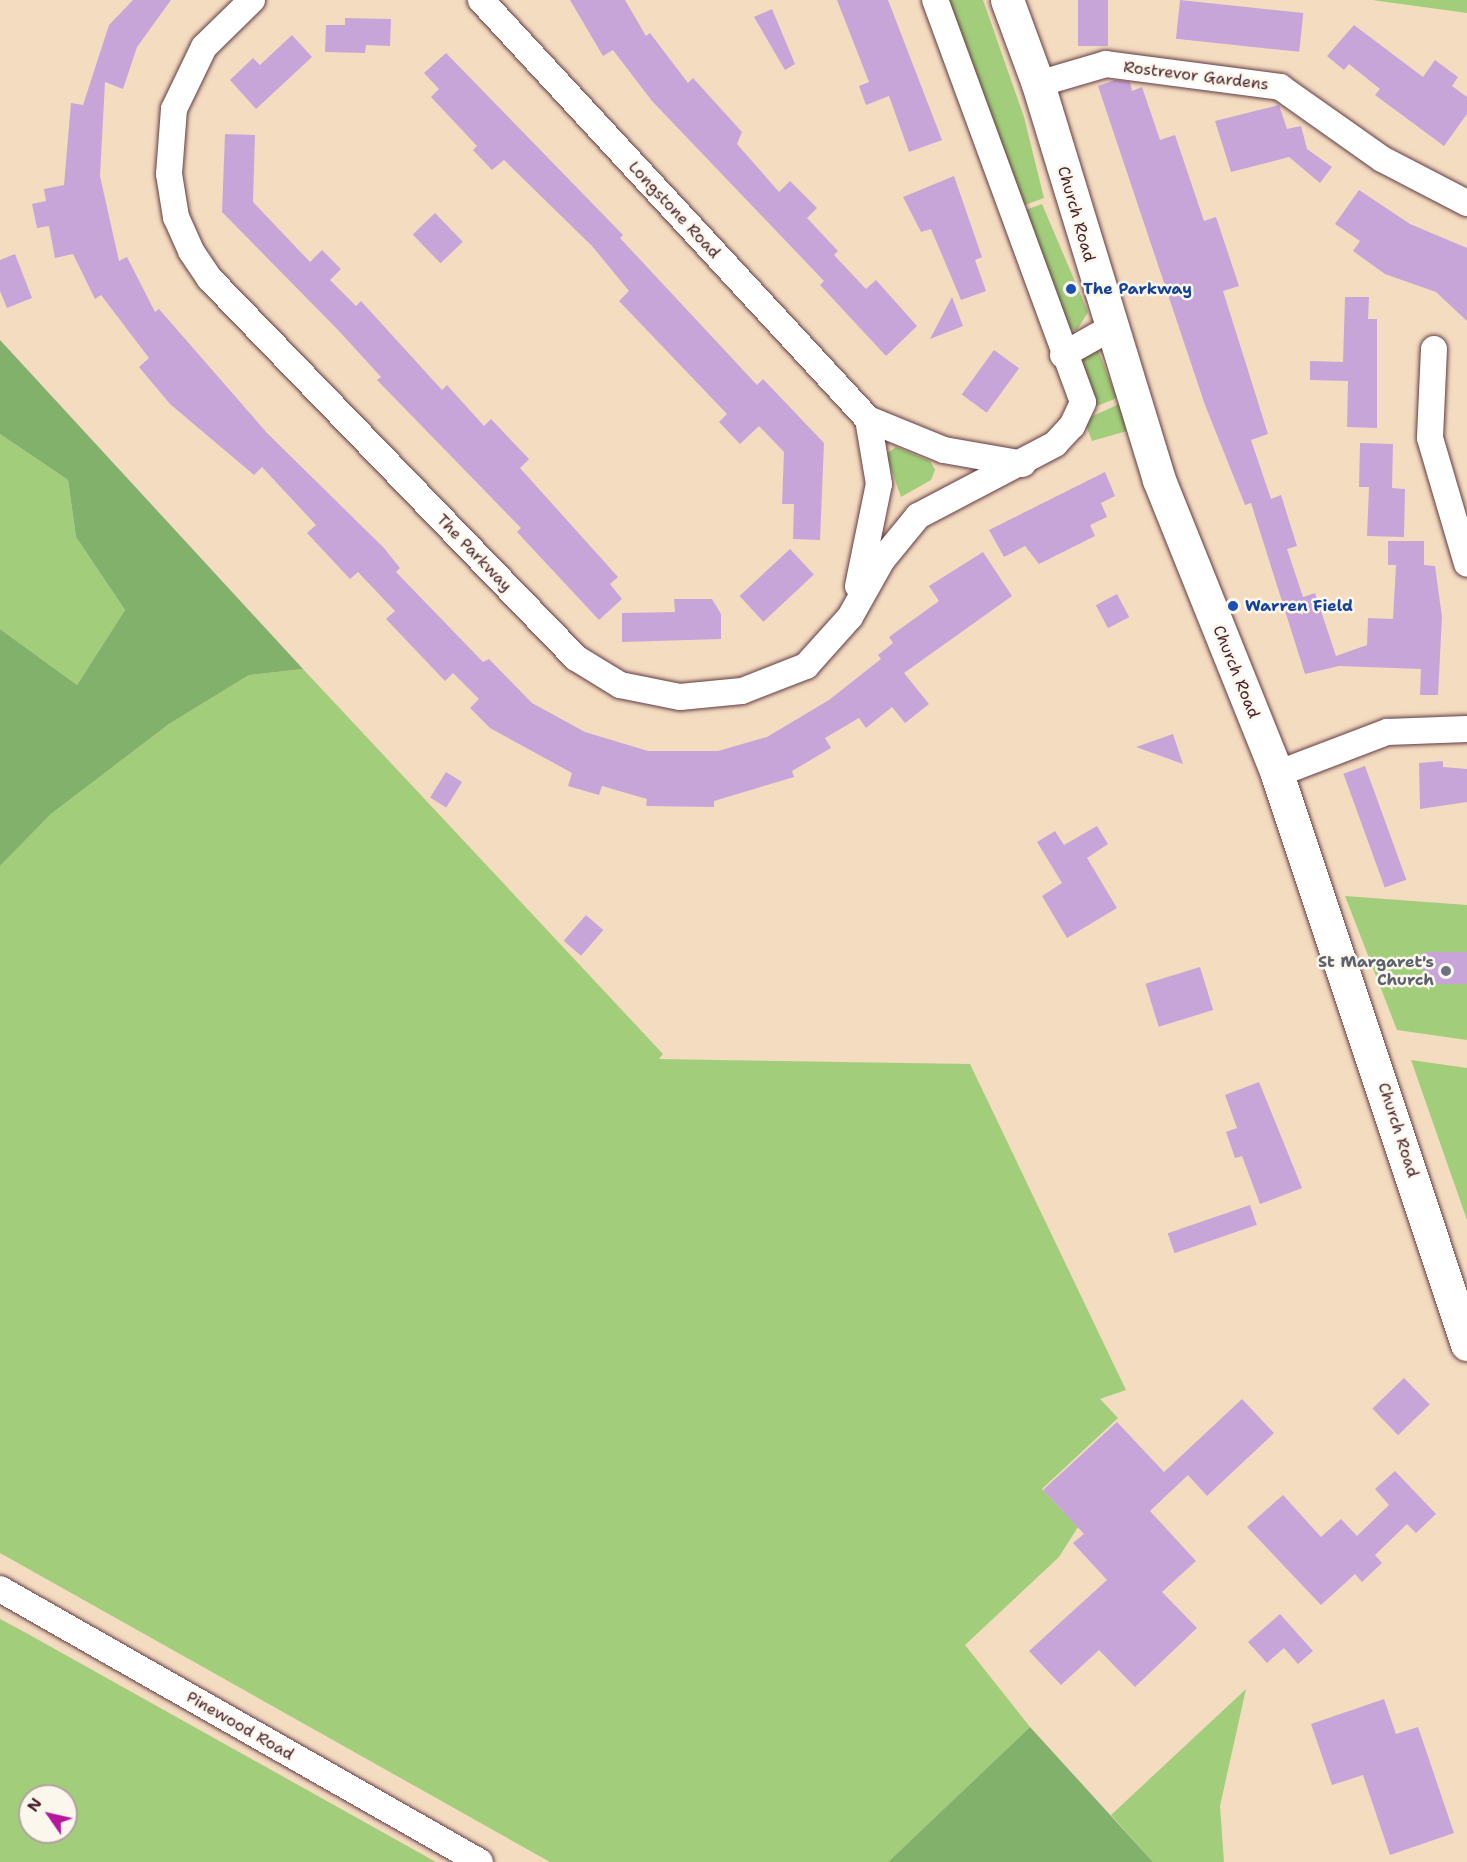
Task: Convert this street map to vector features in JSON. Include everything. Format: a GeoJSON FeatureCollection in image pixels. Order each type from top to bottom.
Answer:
{"type":"FeatureCollection","features":[{"type":"Feature","properties":{"kind":"main road","name":"Church Road"},"geometry":{"type":"LineString","coordinates":[[1007,0],[1038,84],[1109,329],[1159,480],[1278,774],[1467,1344]]}},
{"type":"Feature","properties":{"kind":"street","name":"The Parkway"},"geometry":{"type":"LineString","coordinates":[[252,0],[204,47],[174,108],[169,174],[176,217],[191,251],[210,279],[576,658],[620,685],[680,697],[742,691],[806,666],[850,617],[882,560],[918,516],[1023,464]]}},
{"type":"Feature","properties":{"kind":"street","name":"Longstone Road"},"geometry":{"type":"LineString","coordinates":[[481,0],[868,419]]}},
{"type":"Feature","properties":{"kind":"street"},"geometry":{"type":"LineString","coordinates":[[868,419],[944,450],[1023,464],[1072,426],[1083,402],[1063,354],[935,0]]}},
{"type":"Feature","properties":{"kind":"street","name":"Rostrevor Gardens"},"geometry":{"type":"LineString","coordinates":[[1038,84],[1106,64],[1280,87],[1382,159],[1467,203]]}},
{"type":"Feature","properties":{"kind":"street"},"geometry":{"type":"LineString","coordinates":[[1063,354],[1109,329]]}},
{"type":"Feature","properties":{"kind":"street"},"geometry":{"type":"LineString","coordinates":[[1434,349],[1430,438],[1463,531],[1467,564]]}},
{"type":"Feature","properties":{"kind":"street"},"geometry":{"type":"LineString","coordinates":[[850,617],[879,484],[868,419]]}},
{"type":"Feature","properties":{"kind":"street"},"geometry":{"type":"LineString","coordinates":[[1278,774],[1387,732],[1467,729],[1467,715]]}},
{"type":"Feature","properties":{"kind":"street","name":"Pinewood Road"},"geometry":{"type":"LineString","coordinates":[[0,1589],[480,1862]]}},
{"type":"Feature","properties":{"kind":"green space"},"geometry":{"type":"Polygon","coordinates":[[[937,0],[983,0],[1024,117],[1044,198],[1011,210],[937,0]]]}},
{"type":"Feature","properties":{"kind":"green space"},"geometry":{"type":"Polygon","coordinates":[[[1372,0],[1467,0],[1467,13],[1372,0]]]}},
{"type":"Feature","properties":{"kind":"green space"},"geometry":{"type":"Polygon","coordinates":[[[1042,204],[1088,312],[1077,330],[1061,329],[1012,215],[1042,204]]]}},
{"type":"Feature","properties":{"kind":"green space"},"geometry":{"type":"Polygon","coordinates":[[[0,340],[303,669],[249,675],[169,724],[51,814],[0,866],[0,629],[77,685],[125,610],[76,537],[68,480],[0,434],[0,340]]]}},
{"type":"Feature","properties":{"kind":"green space"},"geometry":{"type":"Polygon","coordinates":[[[1097,348],[1117,398],[1082,412],[1070,354],[1097,348]]]}},
{"type":"Feature","properties":{"kind":"green space"},"geometry":{"type":"Polygon","coordinates":[[[1119,404],[1127,431],[1092,441],[1084,420],[1119,404]]]}},
{"type":"Feature","properties":{"kind":"green space"},"geometry":{"type":"Polygon","coordinates":[[[0,434],[68,480],[76,537],[125,610],[77,685],[0,629],[0,434]]]}},
{"type":"Feature","properties":{"kind":"green space"},"geometry":{"type":"Polygon","coordinates":[[[896,447],[930,461],[935,470],[931,480],[901,497],[886,454],[896,447]]]}},
{"type":"Feature","properties":{"kind":"green space"},"geometry":{"type":"Polygon","coordinates":[[[303,669],[663,1054],[659,1059],[970,1064],[1126,1390],[1100,1399],[1118,1418],[1042,1489],[1078,1527],[1059,1557],[965,1645],[1030,1727],[888,1862],[550,1862],[0,1553],[0,866],[51,814],[169,724],[249,675],[303,669]]]}},
{"type":"Feature","properties":{"kind":"green space"},"geometry":{"type":"Polygon","coordinates":[[[1345,896],[1467,905],[1467,1040],[1397,1030],[1345,896]]]}},
{"type":"Feature","properties":{"kind":"green space"},"geometry":{"type":"Polygon","coordinates":[[[1411,1060],[1467,1068],[1467,1220],[1411,1060]]]}},
{"type":"Feature","properties":{"kind":"green space"},"geometry":{"type":"Polygon","coordinates":[[[0,1619],[28,1634],[436,1862],[0,1862],[0,1619]]]}},
{"type":"Feature","properties":{"kind":"green space"},"geometry":{"type":"Polygon","coordinates":[[[1246,1689],[1220,1806],[1224,1862],[1153,1862],[1111,1815],[1246,1689]]]}},
{"type":"Feature","properties":{"kind":"green space"},"geometry":{"type":"Polygon","coordinates":[[[1030,1727],[1153,1862],[888,1862],[1030,1727]]]}},
{"type":"Feature","properties":{"kind":"building"},"geometry":{"type":"Polygon","coordinates":[[[133,0],[171,0],[137,47],[123,89],[105,82],[100,176],[119,261],[127,257],[155,312],[159,309],[267,433],[384,548],[400,568],[396,572],[483,662],[489,659],[532,703],[585,732],[648,751],[718,751],[767,737],[829,700],[881,659],[878,655],[893,643],[889,637],[939,601],[929,586],[983,552],[1012,596],[904,673],[929,704],[905,723],[892,707],[866,728],[859,718],[825,738],[831,748],[792,771],[794,777],[714,801],[714,807],[646,806],[647,799],[602,786],[599,795],[568,786],[572,773],[490,728],[470,708],[479,699],[453,673],[445,681],[386,619],[395,611],[358,572],[350,579],[307,533],[316,525],[262,467],[254,475],[170,404],[139,367],[149,358],[101,295],[95,299],[73,254],[55,258],[49,226],[37,228],[32,204],[46,201],[44,189],[64,185],[71,103],[83,105],[109,25],[133,0]]]}},
{"type":"Feature","properties":{"kind":"building"},"geometry":{"type":"Polygon","coordinates":[[[570,0],[625,0],[646,36],[650,33],[688,83],[693,78],[742,132],[737,144],[779,192],[790,181],[817,208],[807,218],[838,251],[834,255],[866,289],[876,280],[917,326],[886,356],[820,285],[824,281],[652,101],[613,50],[603,56],[570,0]]]}},
{"type":"Feature","properties":{"kind":"building"},"geometry":{"type":"Polygon","coordinates":[[[837,0],[888,0],[942,140],[909,152],[889,96],[866,105],[859,86],[869,82],[837,0]]]}},
{"type":"Feature","properties":{"kind":"building"},"geometry":{"type":"Polygon","coordinates":[[[1078,0],[1108,0],[1108,46],[1078,46],[1078,0]]]}},
{"type":"Feature","properties":{"kind":"building"},"geometry":{"type":"Polygon","coordinates":[[[1180,0],[1303,13],[1299,52],[1176,39],[1180,0]]]}},
{"type":"Feature","properties":{"kind":"building"},"geometry":{"type":"Polygon","coordinates":[[[772,9],[795,64],[785,70],[754,17],[772,9]]]}},
{"type":"Feature","properties":{"kind":"building"},"geometry":{"type":"Polygon","coordinates":[[[345,18],[391,19],[390,46],[366,45],[365,53],[325,52],[326,25],[345,25],[345,18]]]}},
{"type":"Feature","properties":{"kind":"building"},"geometry":{"type":"Polygon","coordinates":[[[1354,25],[1423,77],[1435,60],[1458,77],[1452,86],[1467,97],[1467,114],[1444,146],[1375,95],[1380,89],[1349,64],[1344,70],[1327,56],[1354,25]]]}},
{"type":"Feature","properties":{"kind":"building"},"geometry":{"type":"Polygon","coordinates":[[[292,35],[312,57],[256,109],[230,80],[253,58],[260,65],[292,35]]]}},
{"type":"Feature","properties":{"kind":"building"},"geometry":{"type":"Polygon","coordinates":[[[446,53],[623,235],[620,238],[757,385],[763,379],[824,443],[820,540],[793,539],[794,504],[782,504],[784,452],[759,426],[740,444],[719,422],[727,414],[619,301],[629,291],[592,246],[504,160],[492,170],[473,150],[477,146],[431,97],[439,89],[424,73],[446,53]]]}},
{"type":"Feature","properties":{"kind":"building"},"geometry":{"type":"Polygon","coordinates":[[[1115,80],[1130,82],[1132,91],[1142,87],[1160,140],[1175,135],[1204,221],[1216,217],[1239,286],[1223,291],[1268,434],[1251,440],[1271,499],[1281,495],[1297,546],[1287,549],[1303,597],[1315,593],[1336,656],[1367,645],[1368,618],[1393,619],[1396,565],[1388,565],[1388,541],[1424,541],[1424,565],[1435,566],[1442,617],[1438,695],[1420,695],[1421,669],[1339,666],[1305,674],[1251,503],[1245,505],[1205,405],[1098,86],[1115,80]]]}},
{"type":"Feature","properties":{"kind":"building"},"geometry":{"type":"Polygon","coordinates":[[[1279,105],[1287,129],[1301,126],[1307,149],[1332,167],[1320,183],[1289,157],[1231,172],[1215,121],[1279,105]]]}},
{"type":"Feature","properties":{"kind":"building"},"geometry":{"type":"Polygon","coordinates":[[[225,134],[255,135],[253,202],[310,262],[322,250],[341,269],[330,280],[356,306],[361,301],[442,390],[447,385],[484,426],[491,419],[529,459],[520,468],[618,577],[610,584],[622,599],[599,620],[517,532],[521,528],[377,380],[381,377],[339,331],[222,212],[225,134]]]}},
{"type":"Feature","properties":{"kind":"building"},"geometry":{"type":"Polygon","coordinates":[[[954,176],[982,257],[975,260],[986,291],[961,300],[931,229],[921,232],[903,197],[954,176]]]}},
{"type":"Feature","properties":{"kind":"building"},"geometry":{"type":"Polygon","coordinates":[[[1359,190],[1410,224],[1467,248],[1467,321],[1436,292],[1385,274],[1353,251],[1360,241],[1335,224],[1359,190]]]}},
{"type":"Feature","properties":{"kind":"building"},"geometry":{"type":"Polygon","coordinates":[[[435,213],[463,242],[440,263],[413,235],[435,213]]]}},
{"type":"Feature","properties":{"kind":"building"},"geometry":{"type":"Polygon","coordinates":[[[15,254],[32,298],[7,308],[0,291],[0,260],[15,254]]]}},
{"type":"Feature","properties":{"kind":"building"},"geometry":{"type":"Polygon","coordinates":[[[952,297],[963,326],[930,339],[952,297]]]}},
{"type":"Feature","properties":{"kind":"building"},"geometry":{"type":"Polygon","coordinates":[[[1345,297],[1369,297],[1368,319],[1377,319],[1377,428],[1347,427],[1348,381],[1310,380],[1310,361],[1343,362],[1345,297]]]}},
{"type":"Feature","properties":{"kind":"building"},"geometry":{"type":"Polygon","coordinates":[[[994,350],[1019,368],[987,413],[962,394],[994,350]]]}},
{"type":"Feature","properties":{"kind":"building"},"geometry":{"type":"Polygon","coordinates":[[[1360,443],[1393,444],[1392,488],[1405,489],[1404,537],[1367,536],[1369,487],[1359,487],[1360,443]]]}},
{"type":"Feature","properties":{"kind":"building"},"geometry":{"type":"Polygon","coordinates":[[[1105,472],[1115,496],[1101,503],[1107,517],[1090,525],[1095,536],[1039,564],[1025,546],[1004,557],[989,530],[1105,472]]]}},
{"type":"Feature","properties":{"kind":"building"},"geometry":{"type":"Polygon","coordinates":[[[790,549],[814,575],[763,622],[740,596],[790,549]]]}},
{"type":"Feature","properties":{"kind":"building"},"geometry":{"type":"Polygon","coordinates":[[[1117,594],[1129,617],[1108,628],[1096,605],[1117,594]]]}},
{"type":"Feature","properties":{"kind":"building"},"geometry":{"type":"Polygon","coordinates":[[[674,599],[712,599],[721,614],[721,639],[622,642],[622,613],[675,612],[674,599]]]}},
{"type":"Feature","properties":{"kind":"building"},"geometry":{"type":"Polygon","coordinates":[[[1173,734],[1183,764],[1136,747],[1173,734]]]}},
{"type":"Feature","properties":{"kind":"building"},"geometry":{"type":"Polygon","coordinates":[[[1443,761],[1443,767],[1467,769],[1467,802],[1420,809],[1419,763],[1443,761]]]}},
{"type":"Feature","properties":{"kind":"building"},"geometry":{"type":"Polygon","coordinates":[[[1365,766],[1406,880],[1385,888],[1343,774],[1365,766]]]}},
{"type":"Feature","properties":{"kind":"building"},"geometry":{"type":"Polygon","coordinates":[[[446,772],[462,782],[446,808],[430,797],[446,772]]]}},
{"type":"Feature","properties":{"kind":"building"},"geometry":{"type":"Polygon","coordinates":[[[1097,826],[1108,844],[1087,858],[1117,908],[1067,938],[1042,896],[1062,883],[1037,842],[1055,831],[1064,845],[1097,826]]]}},
{"type":"Feature","properties":{"kind":"building"},"geometry":{"type":"Polygon","coordinates":[[[586,915],[603,930],[581,956],[564,941],[586,915]]]}},
{"type":"Feature","properties":{"kind":"building","name":"St Margaret's Church"},"geometry":{"type":"Polygon","coordinates":[[[1424,952],[1467,952],[1467,984],[1424,984],[1424,952]]]}},
{"type":"Feature","properties":{"kind":"building"},"geometry":{"type":"Polygon","coordinates":[[[1200,967],[1213,1010],[1159,1027],[1145,984],[1200,967]]]}},
{"type":"Feature","properties":{"kind":"building"},"geometry":{"type":"Polygon","coordinates":[[[1259,1082],[1302,1188],[1260,1204],[1242,1156],[1235,1158],[1226,1132],[1237,1128],[1225,1095],[1259,1082]]]}},
{"type":"Feature","properties":{"kind":"building"},"geometry":{"type":"Polygon","coordinates":[[[1250,1205],[1257,1225],[1175,1253],[1168,1233],[1250,1205]]]}},
{"type":"Feature","properties":{"kind":"building"},"geometry":{"type":"Polygon","coordinates":[[[1404,1378],[1430,1405],[1398,1435],[1372,1409],[1404,1378]]]}},
{"type":"Feature","properties":{"kind":"building"},"geometry":{"type":"Polygon","coordinates":[[[1242,1399],[1274,1433],[1207,1496],[1188,1475],[1150,1511],[1196,1561],[1162,1592],[1197,1628],[1135,1687],[1099,1650],[1061,1685],[1029,1651],[1107,1580],[1073,1543],[1084,1534],[1043,1490],[1117,1422],[1164,1472],[1242,1399]]]}},
{"type":"Feature","properties":{"kind":"building"},"geometry":{"type":"Polygon","coordinates":[[[1395,1471],[1436,1514],[1416,1533],[1407,1524],[1375,1555],[1382,1563],[1362,1582],[1355,1574],[1321,1605],[1247,1527],[1283,1495],[1321,1537],[1341,1519],[1357,1536],[1389,1505],[1375,1489],[1395,1471]]]}},
{"type":"Feature","properties":{"kind":"building"},"geometry":{"type":"Polygon","coordinates":[[[1280,1614],[1313,1651],[1298,1664],[1284,1648],[1267,1663],[1248,1642],[1280,1614]]]}},
{"type":"Feature","properties":{"kind":"building"},"geometry":{"type":"Polygon","coordinates":[[[1384,1699],[1396,1734],[1418,1727],[1454,1833],[1390,1855],[1363,1775],[1332,1785],[1311,1724],[1384,1699]]]}},
{"type":"Feature","properties":{"kind":"place","name":"The Parkway"},"geometry":{"type":"Point","coordinates":[1071,289]}},
{"type":"Feature","properties":{"kind":"place","name":"Warren Field"},"geometry":{"type":"Point","coordinates":[1233,606]}},
{"type":"Feature","properties":{"kind":"place","name":"St Margaret's Church"},"geometry":{"type":"Point","coordinates":[1446,971]}}]}
